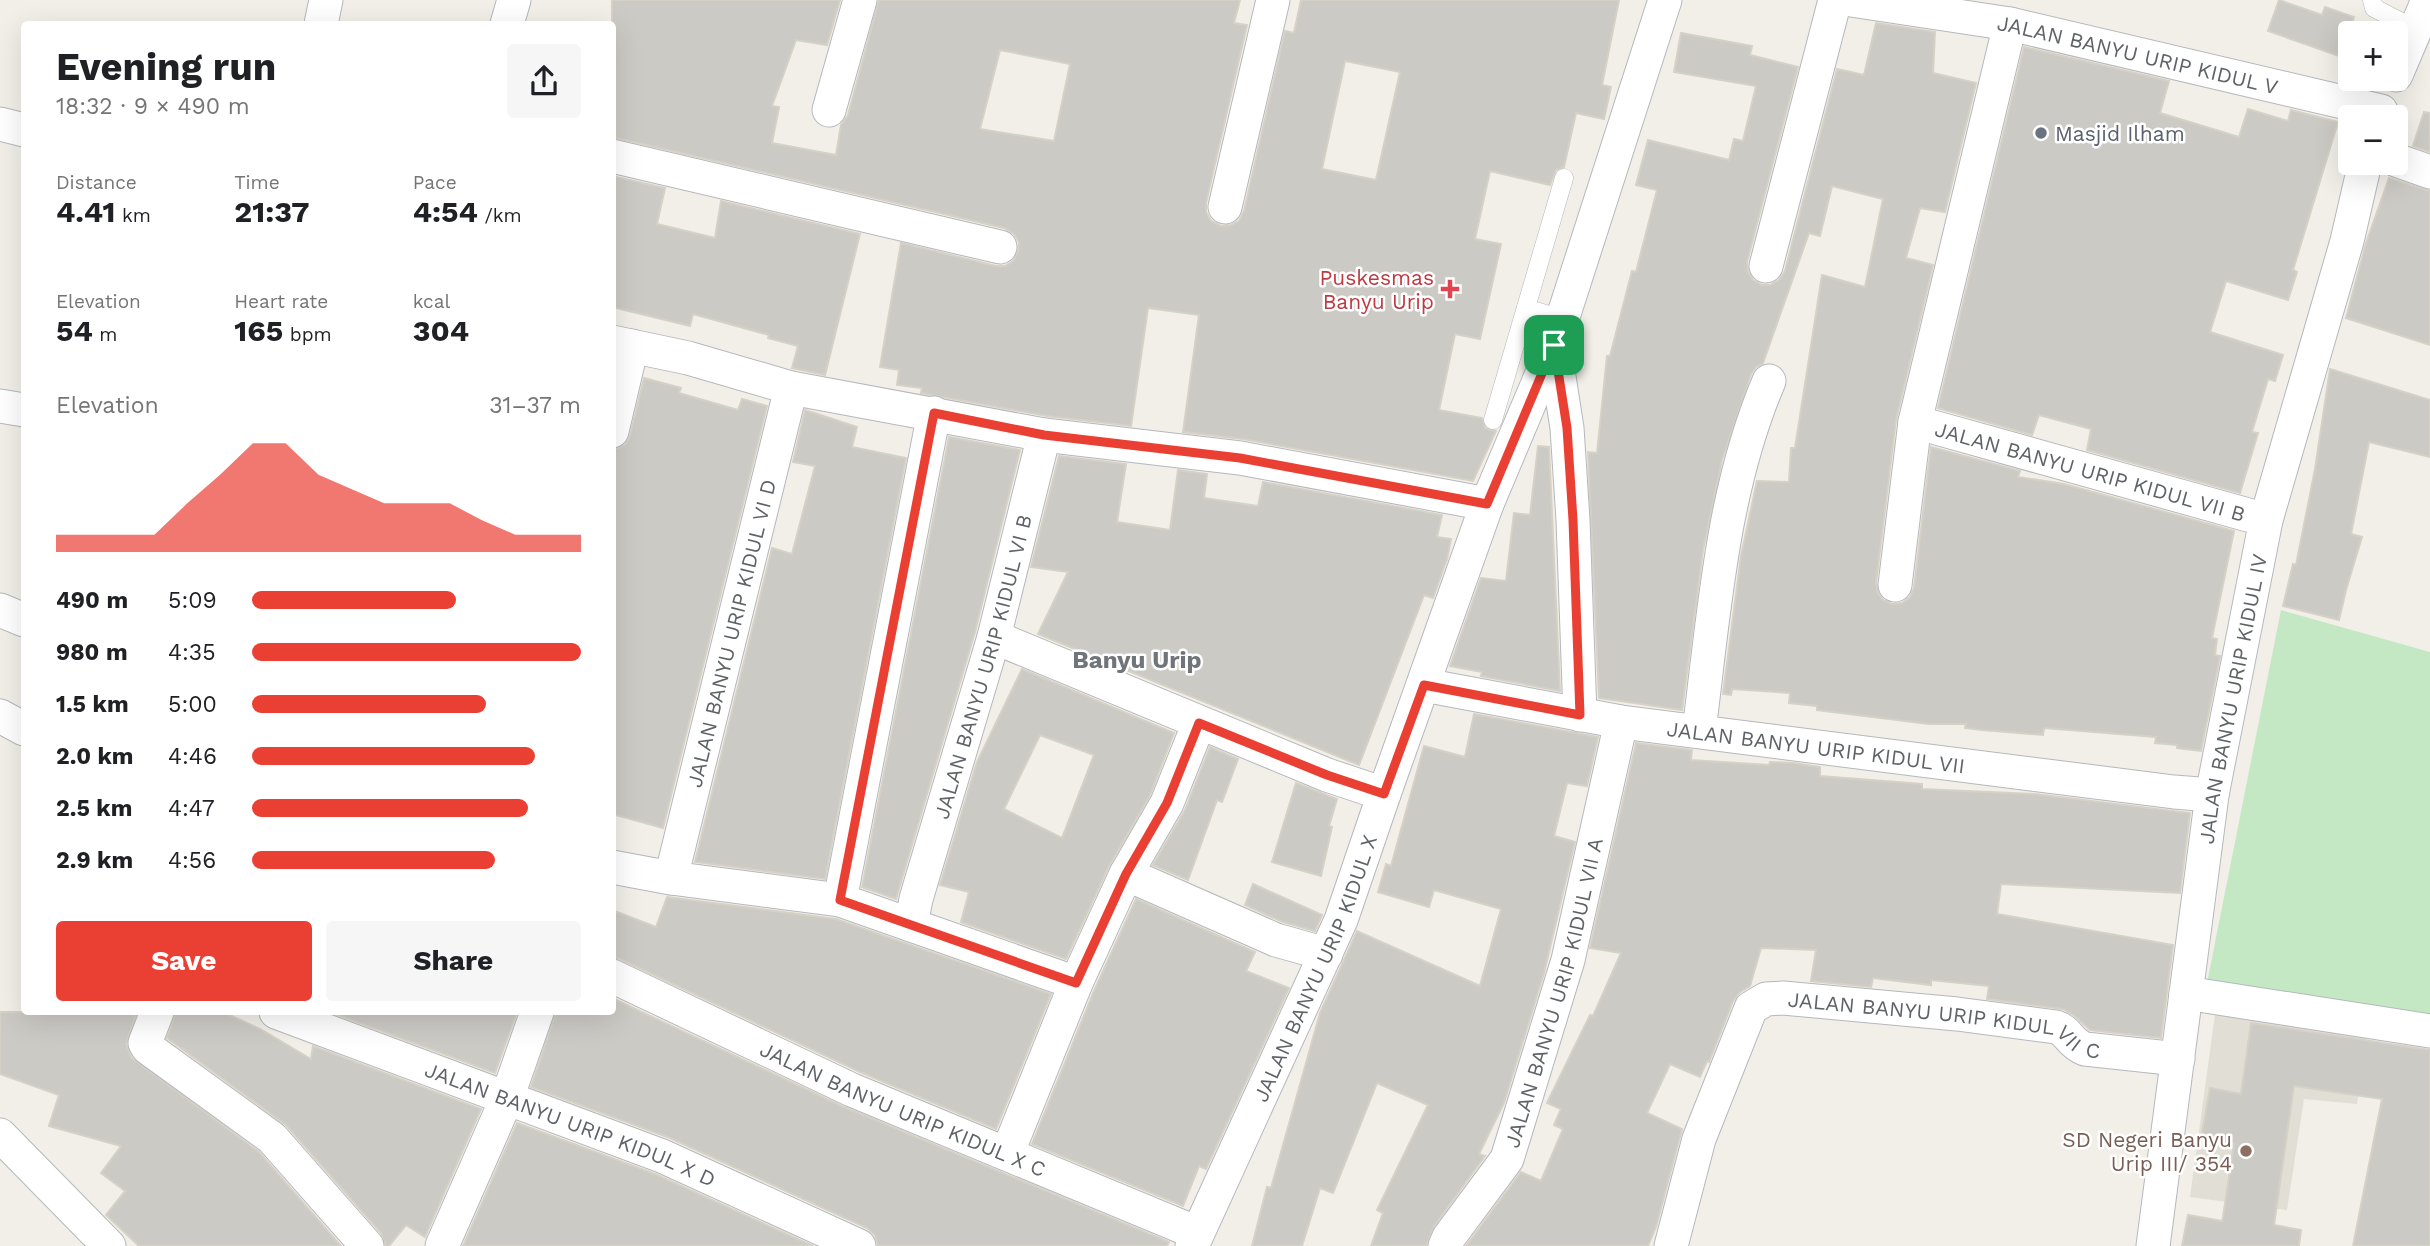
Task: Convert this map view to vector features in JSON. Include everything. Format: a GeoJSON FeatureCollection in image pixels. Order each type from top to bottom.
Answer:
{"type":"FeatureCollection","features":[{"type":"Feature","properties":{"kind":"street"},"geometry":{"type":"LineString","coordinates":[[322,21],[326,0]]}},
{"type":"Feature","properties":{"kind":"street"},"geometry":{"type":"LineString","coordinates":[[508,21],[514,0]]}},
{"type":"Feature","properties":{"kind":"street"},"geometry":{"type":"LineString","coordinates":[[829,110],[860,0]]}},
{"type":"Feature","properties":{"kind":"street"},"geometry":{"type":"LineString","coordinates":[[1225,207],[1273,0]]}},
{"type":"Feature","properties":{"kind":"street","name":"JALAN BANYU URIP KIDUL X"},"geometry":{"type":"LineString","coordinates":[[1195,1239],[1341,920],[1487,504],[1558,332],[1665,0]]}},
{"type":"Feature","properties":{"kind":"street"},"geometry":{"type":"LineString","coordinates":[[1766,266],[1835,0]]}},
{"type":"Feature","properties":{"kind":"street","name":"JALAN BANYU URIP KIDUL V"},"geometry":{"type":"LineString","coordinates":[[1851,0],[2010,24],[2343,105]]}},
{"type":"Feature","properties":{"kind":"street"},"geometry":{"type":"LineString","coordinates":[[2408,46],[2421,15]]}},
{"type":"Feature","properties":{"kind":"street"},"geometry":{"type":"LineString","coordinates":[[1895,585],[1915,422],[2010,24]]}},
{"type":"Feature","properties":{"kind":"street"},"geometry":{"type":"LineString","coordinates":[[0,124],[21,129]]}},
{"type":"Feature","properties":{"kind":"street"},"geometry":{"type":"LineString","coordinates":[[616,157],[1000,247]]}},
{"type":"Feature","properties":{"kind":"street"},"geometry":{"type":"LineString","coordinates":[[2408,164],[2430,172]]}},
{"type":"Feature","properties":{"kind":"street","name":"JALAN BANYU URIP KIDUL IV"},"geometry":{"type":"LineString","coordinates":[[2153,1246],[2212,795],[2266,520],[2347,241],[2362,175]]}},
{"type":"Feature","properties":{"kind":"street"},"geometry":{"type":"LineString","coordinates":[[1558,332],[1573,520],[1580,715]]}},
{"type":"Feature","properties":{"kind":"street"},"geometry":{"type":"LineString","coordinates":[[616,396],[622,344],[688,358],[791,388],[1044,435],[1240,458],[1487,504]]}},
{"type":"Feature","properties":{"kind":"street"},"geometry":{"type":"LineString","coordinates":[[1699,731],[1727,520],[1752,418],[1769,381]]}},
{"type":"Feature","properties":{"kind":"street","name":"JALAN BANYU URIP KIDUL VI D"},"geometry":{"type":"LineString","coordinates":[[671,878],[791,388]]}},
{"type":"Feature","properties":{"kind":"street"},"geometry":{"type":"LineString","coordinates":[[0,406],[21,410]]}},
{"type":"Feature","properties":{"kind":"street"},"geometry":{"type":"LineString","coordinates":[[840,900],[934,413]]}},
{"type":"Feature","properties":{"kind":"street","name":"JALAN BANYU URIP KIDUL VII B"},"geometry":{"type":"LineString","coordinates":[[1915,422],[2266,520]]}},
{"type":"Feature","properties":{"kind":"street","name":"JALAN BANYU URIP KIDUL VI B"},"geometry":{"type":"LineString","coordinates":[[914,912],[994,637],[1044,435]]}},
{"type":"Feature","properties":{"kind":"street"},"geometry":{"type":"LineString","coordinates":[[0,610],[21,619]]}},
{"type":"Feature","properties":{"kind":"street"},"geometry":{"type":"LineString","coordinates":[[994,637],[1327,775],[1384,794]]}},
{"type":"Feature","properties":{"kind":"street","name":"JALAN BANYU URIP KIDUL VII"},"geometry":{"type":"LineString","coordinates":[[1424,685],[1621,722],[2212,795]]}},
{"type":"Feature","properties":{"kind":"street","name":"JALAN BANYU URIP KIDUL VII A"},"geometry":{"type":"LineString","coordinates":[[1445,1246],[1507,1159],[1569,960],[1621,722]]}},
{"type":"Feature","properties":{"kind":"street"},"geometry":{"type":"LineString","coordinates":[[1007,1154],[1076,983],[1126,874],[1167,803],[1199,723]]}},
{"type":"Feature","properties":{"kind":"street"},"geometry":{"type":"LineString","coordinates":[[616,868],[914,912],[1076,983]]}},
{"type":"Feature","properties":{"kind":"street"},"geometry":{"type":"LineString","coordinates":[[1126,874],[1276,940],[1325,954]]}},
{"type":"Feature","properties":{"kind":"street","name":"JALAN BANYU URIP KIDUL X C"},"geometry":{"type":"LineString","coordinates":[[616,977],[852,1090],[1007,1154],[1195,1239]]}},
{"type":"Feature","properties":{"kind":"street"},"geometry":{"type":"LineString","coordinates":[[2186,993],[2430,1031]]}},
{"type":"Feature","properties":{"kind":"street","name":"JALAN BANYU URIP KIDUL VII C"},"geometry":{"type":"LineString","coordinates":[[1671,1246],[1699,1139],[1751,1008],[1766,999],[1783,998],[1957,1014],[2056,1027],[2062,1028],[2072,1043],[2085,1049],[2178,1059]]}},
{"type":"Feature","properties":{"kind":"street"},"geometry":{"type":"LineString","coordinates":[[156,1015],[145,1043],[148,1048],[272,1138],[367,1246]]}},
{"type":"Feature","properties":{"kind":"street","name":"JALAN BANYU URIP KIDUL X D"},"geometry":{"type":"LineString","coordinates":[[284,1015],[662,1156],[859,1246]]}},
{"type":"Feature","properties":{"kind":"street"},"geometry":{"type":"LineString","coordinates":[[442,1246],[507,1098],[536,1015]]}},
{"type":"Feature","properties":{"kind":"street"},"geometry":{"type":"LineString","coordinates":[[0,1135],[109,1246]]}},
{"type":"Feature","properties":{"kind":"lane"},"geometry":{"type":"LineString","coordinates":[[2372,0],[2374,8],[2421,15]]}},
{"type":"Feature","properties":{"kind":"lane"},"geometry":{"type":"LineString","coordinates":[[1493,420],[1564,178]]}},
{"type":"Feature","properties":{"kind":"lane"},"geometry":{"type":"LineString","coordinates":[[1526,308],[1558,332]]}},
{"type":"Feature","properties":{"kind":"shaded area","name":"SD Negeri Banyu Urip III/ 354"},"geometry":{"type":"Polygon","coordinates":[[[2216,1007],[2368,1027],[2357,1104],[2304,1099],[2287,1210],[2190,1197],[2216,1007]]]}},
{"type":"Feature","properties":{"kind":"green space"},"geometry":{"type":"Polygon","coordinates":[[[2281,610],[2430,652],[2430,1019],[2207,983],[2281,610]]]}},
{"type":"Feature","properties":{"kind":"building"},"geometry":{"type":"Polygon","coordinates":[[[612,0],[840,0],[827,45],[796,40],[772,106],[779,107],[772,143],[836,155],[841,125],[848,115],[879,0],[1240,0],[1234,23],[1247,25],[1206,203],[1206,212],[1211,221],[1221,226],[1239,221],[1244,211],[1285,31],[1294,33],[1301,0],[1619,0],[1602,85],[1611,87],[1604,119],[1576,113],[1564,167],[1556,170],[1550,185],[1490,171],[1475,239],[1501,244],[1480,339],[1455,334],[1439,410],[1482,418],[1485,428],[1496,431],[1473,481],[1243,439],[1183,432],[1199,315],[1148,308],[1131,426],[1047,416],[921,393],[922,388],[897,385],[899,370],[880,367],[901,243],[1005,266],[1013,261],[1019,242],[1014,234],[1004,228],[616,138],[616,21],[612,21],[612,0]],[[1000,50],[980,129],[1054,141],[1070,64],[1000,50]],[[1345,61],[1322,169],[1376,180],[1400,72],[1345,61]]]}},
{"type":"Feature","properties":{"kind":"building"},"geometry":{"type":"Polygon","coordinates":[[[2279,0],[2322,15],[2325,7],[2354,17],[2352,21],[2338,21],[2338,56],[2268,31],[2279,0]]]}},
{"type":"Feature","properties":{"kind":"building"},"geometry":{"type":"Polygon","coordinates":[[[1876,23],[1935,32],[1933,73],[1976,83],[1945,212],[1920,208],[1906,258],[1933,265],[1896,420],[1876,583],[1878,593],[1883,600],[1892,604],[1902,603],[1910,597],[1914,588],[1931,447],[2020,471],[2018,477],[2064,484],[2234,531],[2212,638],[2217,639],[2215,655],[2220,656],[2201,751],[2155,743],[2156,737],[2044,728],[2043,735],[1965,728],[1966,724],[1929,724],[1817,710],[1817,706],[1789,703],[1790,693],[1732,689],[1731,695],[1723,694],[1741,556],[1757,481],[1789,482],[1791,448],[1795,448],[1822,275],[1865,287],[1883,199],[1832,186],[1820,236],[1809,233],[1763,363],[1751,374],[1722,460],[1703,550],[1682,710],[1599,698],[1588,452],[1597,453],[1607,356],[1610,356],[1632,271],[1636,272],[1657,190],[1636,185],[1648,140],[1729,160],[1734,139],[1743,141],[1756,86],[1674,72],[1681,33],[1752,46],[1750,55],[1798,67],[1747,262],[1748,272],[1753,280],[1762,285],[1770,285],[1779,280],[1785,271],[1837,69],[1864,75],[1876,23]]]}},
{"type":"Feature","properties":{"kind":"building"},"geometry":{"type":"Polygon","coordinates":[[[2024,47],[2169,81],[2160,113],[2239,137],[2248,109],[2288,121],[2291,110],[2338,122],[2293,270],[2297,272],[2288,300],[2226,281],[2210,332],[2283,355],[2275,381],[2268,379],[2252,432],[2258,433],[2240,493],[2087,450],[2091,429],[2039,415],[2032,435],[1938,408],[2024,47]]]}},
{"type":"Feature","properties":{"kind":"building"},"geometry":{"type":"Polygon","coordinates":[[[2424,112],[2430,113],[2430,152],[2413,146],[2424,112]]]}},
{"type":"Feature","properties":{"kind":"building"},"geometry":{"type":"Polygon","coordinates":[[[616,177],[665,188],[657,224],[715,238],[721,201],[860,234],[825,375],[792,368],[798,346],[768,338],[769,335],[693,314],[690,326],[616,308],[616,177]]]}},
{"type":"Feature","properties":{"kind":"building"},"geometry":{"type":"Polygon","coordinates":[[[2389,178],[2430,191],[2430,345],[2346,318],[2366,243],[2389,178]]]}},
{"type":"Feature","properties":{"kind":"building"},"geometry":{"type":"Polygon","coordinates":[[[2330,369],[2430,400],[2430,457],[2369,442],[2351,534],[2362,537],[2339,620],[2283,606],[2293,564],[2296,565],[2315,469],[2330,369]]]}},
{"type":"Feature","properties":{"kind":"building"},"geometry":{"type":"Polygon","coordinates":[[[644,378],[681,388],[679,393],[738,410],[742,399],[767,406],[663,828],[616,815],[616,448],[625,445],[630,436],[644,378]]]}},
{"type":"Feature","properties":{"kind":"building"},"geometry":{"type":"Polygon","coordinates":[[[805,410],[857,427],[852,447],[906,458],[825,879],[695,862],[772,548],[792,554],[815,466],[793,462],[805,410]]]}},
{"type":"Feature","properties":{"kind":"building"},"geometry":{"type":"Polygon","coordinates":[[[949,437],[1020,450],[975,632],[896,899],[862,887],[949,437]]]}},
{"type":"Feature","properties":{"kind":"building"},"geometry":{"type":"Polygon","coordinates":[[[1538,446],[1549,447],[1560,691],[1481,676],[1482,672],[1450,666],[1481,578],[1506,581],[1514,513],[1530,515],[1538,446]]]}},
{"type":"Feature","properties":{"kind":"building"},"geometry":{"type":"Polygon","coordinates":[[[1059,456],[1126,464],[1117,522],[1170,530],[1178,470],[1207,474],[1204,498],[1258,506],[1263,482],[1442,515],[1437,537],[1451,539],[1447,559],[1433,598],[1424,595],[1359,765],[1038,634],[1068,572],[1031,567],[1059,456]]]}},
{"type":"Feature","properties":{"kind":"building"},"geometry":{"type":"Polygon","coordinates":[[[1022,669],[1174,733],[1150,795],[1109,866],[1066,959],[961,922],[969,892],[940,885],[977,762],[1022,669]],[[1040,735],[1004,809],[1062,838],[1094,755],[1040,735]]]}},
{"type":"Feature","properties":{"kind":"building"},"geometry":{"type":"Polygon","coordinates":[[[1474,714],[1598,737],[1587,786],[1567,783],[1554,836],[1575,842],[1544,973],[1504,1103],[1479,1154],[1485,1156],[1434,1226],[1426,1246],[1371,1246],[1383,1213],[1377,1210],[1428,1105],[1377,1083],[1333,1193],[1320,1188],[1302,1246],[1252,1246],[1267,1187],[1271,1188],[1320,1013],[1357,931],[1480,986],[1501,909],[1434,890],[1429,907],[1378,892],[1386,864],[1391,866],[1424,746],[1465,757],[1474,714]]]}},
{"type":"Feature","properties":{"kind":"building"},"geometry":{"type":"Polygon","coordinates":[[[1636,743],[1692,750],[1691,760],[1769,765],[1770,762],[1794,763],[1820,767],[1820,776],[1922,784],[1922,789],[2035,794],[2190,813],[2180,893],[2001,884],[1997,914],[2173,945],[2161,1038],[2090,1030],[2063,1009],[1987,999],[1989,986],[1931,980],[1931,985],[1873,978],[1871,987],[1811,981],[1816,950],[1761,948],[1750,986],[1740,992],[1733,1001],[1709,1062],[1707,1061],[1700,1077],[1670,1064],[1647,1113],[1682,1129],[1656,1227],[1648,1246],[1466,1246],[1521,1172],[1541,1181],[1563,1129],[1554,1125],[1561,1109],[1547,1103],[1590,1015],[1593,1016],[1621,953],[1590,948],[1636,743]]]}},
{"type":"Feature","properties":{"kind":"building"},"geometry":{"type":"Polygon","coordinates":[[[1210,747],[1238,759],[1222,802],[1217,800],[1188,880],[1153,865],[1185,810],[1210,747]]]}},
{"type":"Feature","properties":{"kind":"building"},"geometry":{"type":"Polygon","coordinates":[[[1296,783],[1337,799],[1329,826],[1332,827],[1321,876],[1272,862],[1296,783]]]}},
{"type":"Feature","properties":{"kind":"building"},"geometry":{"type":"Polygon","coordinates":[[[1253,884],[1322,915],[1315,931],[1283,922],[1245,905],[1253,884]]]}},
{"type":"Feature","properties":{"kind":"building"},"geometry":{"type":"Polygon","coordinates":[[[667,897],[836,919],[1051,994],[996,1129],[860,1072],[616,958],[616,912],[656,927],[667,897]]]}},
{"type":"Feature","properties":{"kind":"building"},"geometry":{"type":"Polygon","coordinates":[[[1136,899],[1255,952],[1246,971],[1289,988],[1206,1169],[1199,1166],[1183,1206],[1032,1144],[1094,991],[1136,899]]]}},
{"type":"Feature","properties":{"kind":"building"},"geometry":{"type":"Polygon","coordinates":[[[616,1000],[844,1107],[1169,1242],[1167,1246],[878,1246],[875,1235],[867,1228],[670,1138],[531,1087],[555,1015],[616,1015],[616,1000]]]}},
{"type":"Feature","properties":{"kind":"building"},"geometry":{"type":"Polygon","coordinates":[[[0,1012],[21,1012],[21,1015],[136,1015],[126,1044],[132,1058],[259,1152],[341,1246],[139,1246],[106,1215],[125,1191],[101,1173],[121,1146],[49,1126],[59,1095],[0,1074],[0,1012]]]}},
{"type":"Feature","properties":{"kind":"building"},"geometry":{"type":"Polygon","coordinates":[[[175,1015],[230,1015],[260,1029],[311,1059],[313,1046],[481,1109],[425,1237],[406,1225],[389,1246],[386,1246],[381,1233],[286,1125],[167,1038],[175,1015]]]}},
{"type":"Feature","properties":{"kind":"building"},"geometry":{"type":"Polygon","coordinates":[[[338,1015],[516,1015],[495,1073],[338,1015]]]}},
{"type":"Feature","properties":{"kind":"building"},"geometry":{"type":"Polygon","coordinates":[[[2251,1023],[2430,1050],[2430,1246],[2353,1246],[2382,1099],[2294,1086],[2274,1225],[2301,1230],[2299,1246],[2182,1246],[2188,1215],[2222,1221],[2234,1144],[2201,1138],[2210,1088],[2241,1094],[2251,1023]]]}},
{"type":"Feature","properties":{"kind":"building"},"geometry":{"type":"Polygon","coordinates":[[[517,1123],[655,1174],[813,1246],[463,1246],[517,1123]]]}},
{"type":"Feature","properties":{"kind":"place","name":"Masjid Ilham"},"geometry":{"type":"Point","coordinates":[2041,133]}},
{"type":"Feature","properties":{"kind":"place","name":"Puskesmas Banyu Urip"},"geometry":{"type":"Point","coordinates":[1450,289]}},
{"type":"Feature","properties":{"kind":"place","name":"SD Negeri Banyu Urip III/ 354"},"geometry":{"type":"Point","coordinates":[2246,1151]}},
{"type":"Feature","properties":{"kind":"district","name":"Banyu Urip"},"geometry":{"type":"Point","coordinates":[1137,660]}},
{"type":"Feature","properties":{"kind":"route"},"geometry":{"type":"LineString","coordinates":[[1554,345],[1567,428],[1580,715],[1424,685],[1384,794],[1327,775],[1199,723],[1167,803],[1126,874],[1076,983],[840,900],[934,413],[1044,435],[1240,458],[1487,504],[1554,345]]}}]}
